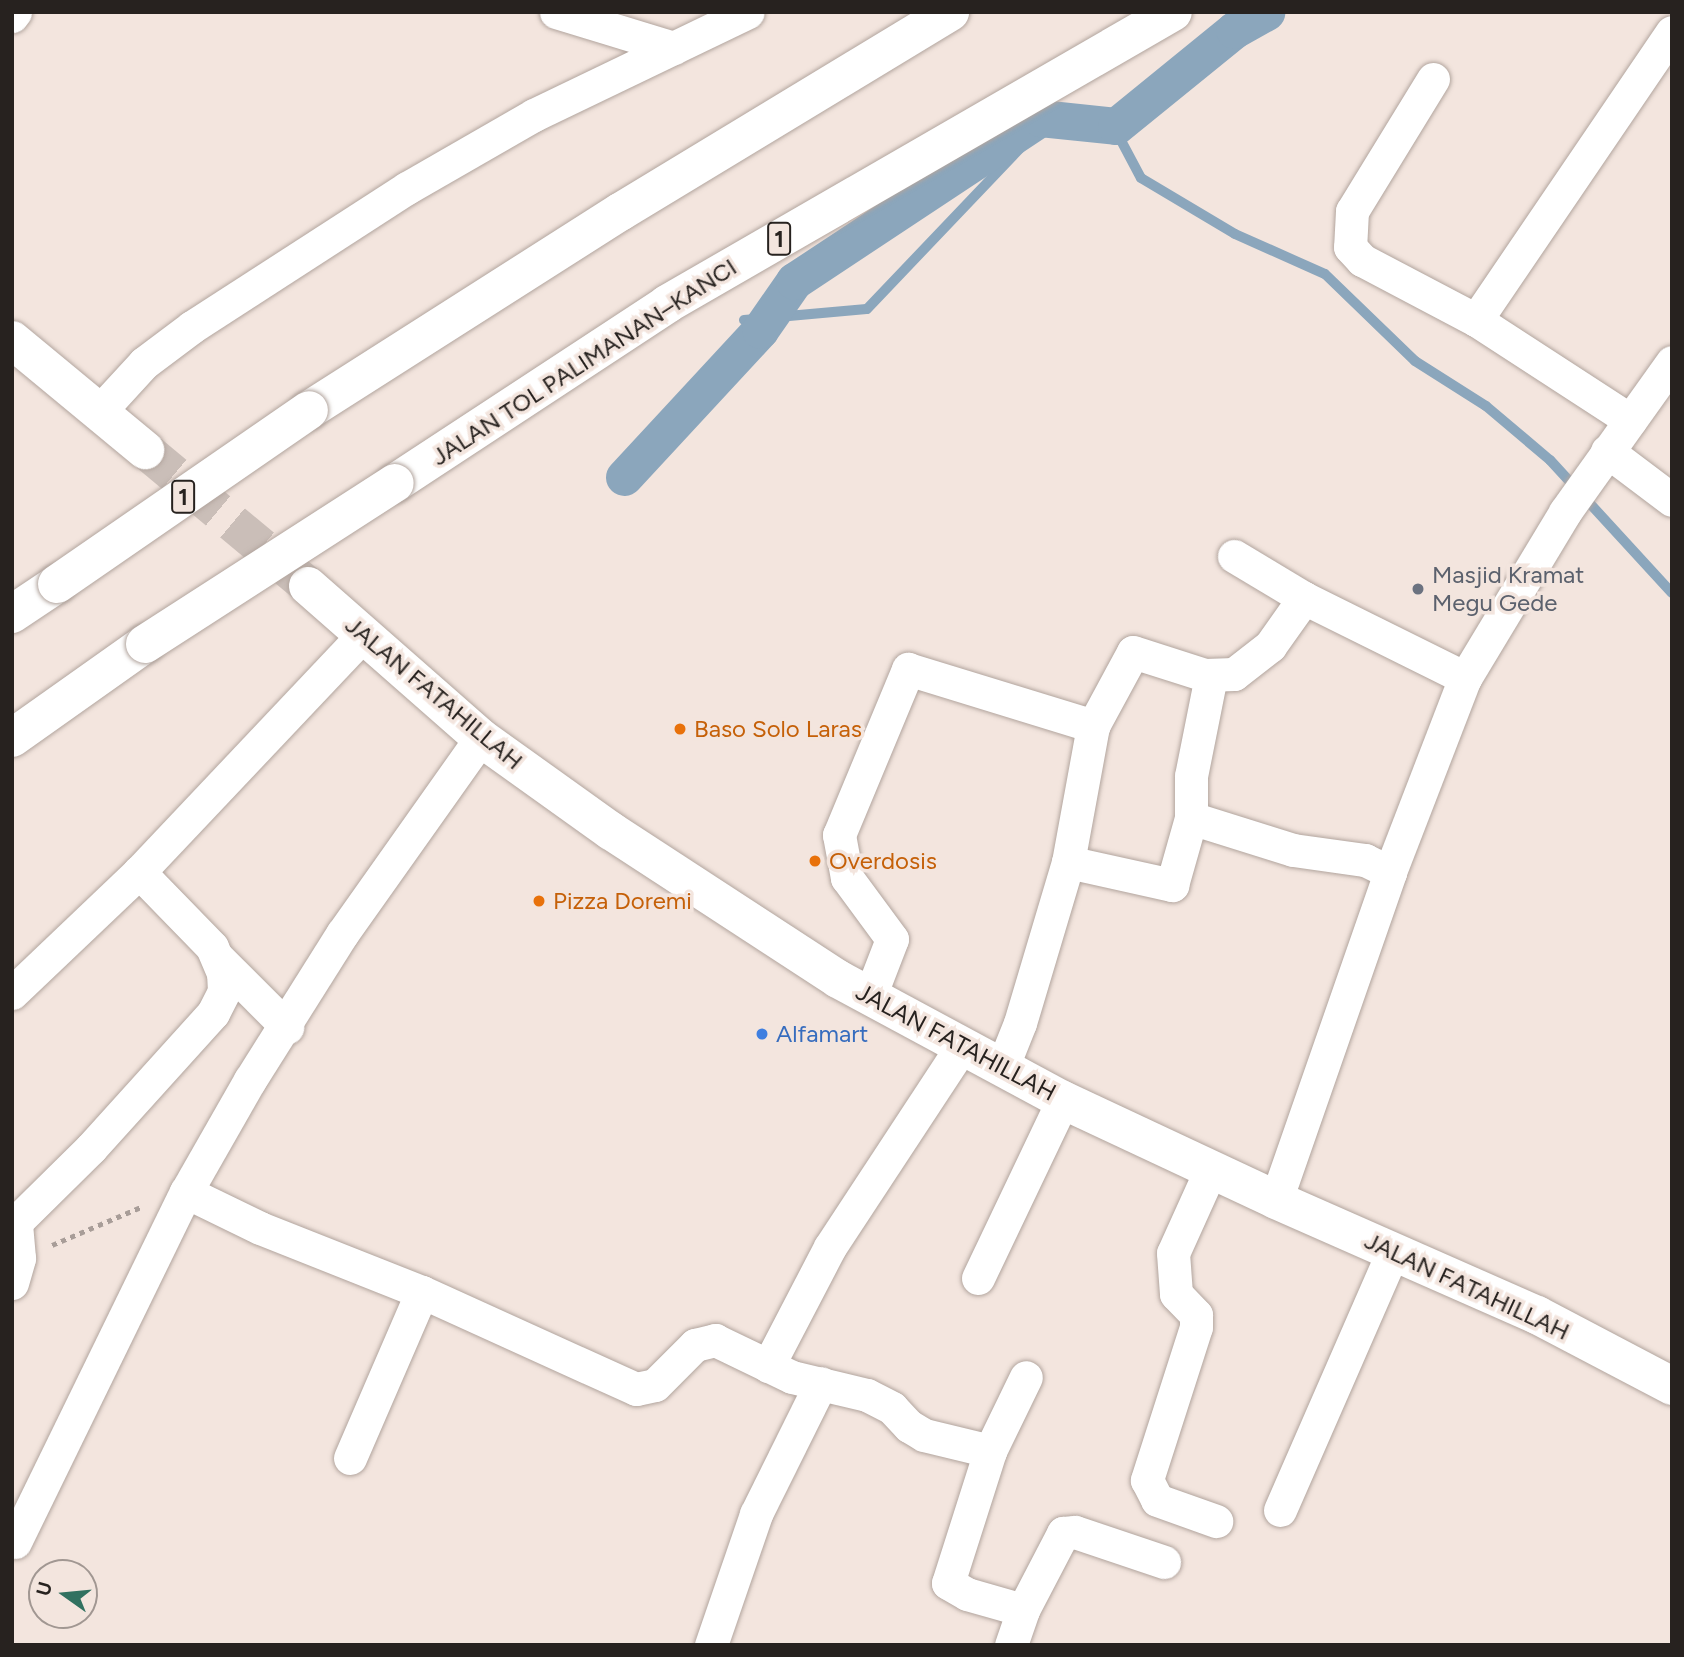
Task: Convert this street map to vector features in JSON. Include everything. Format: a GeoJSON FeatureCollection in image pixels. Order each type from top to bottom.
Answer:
{"type":"FeatureCollection","features":[{"type":"Feature","properties":{"kind":"main road","name":"1"},"geometry":{"type":"LineString","coordinates":[[12,614],[309,410],[620,212],[950,12]]}},
{"type":"Feature","properties":{"kind":"main road","name":"JALAN TOL PALIMANAN–KANCI"},"geometry":{"type":"LineString","coordinates":[[12,738],[145,644],[667,304],[1173,12]]}},
{"type":"Feature","properties":{"kind":"main road"},"geometry":{"type":"LineString","coordinates":[[12,340],[145,450]]}},
{"type":"Feature","properties":{"kind":"main road","name":"JALAN FATAHILLAH"},"geometry":{"type":"LineString","coordinates":[[308,586],[481,738],[611,831],[870,996],[1063,1100],[1276,1200],[1537,1315],[1672,1386]]}},
{"type":"Feature","properties":{"kind":"street"},"geometry":{"type":"LineString","coordinates":[[556,12],[674,48]]}},
{"type":"Feature","properties":{"kind":"street"},"geometry":{"type":"LineString","coordinates":[[99,412],[144,363],[242,291],[534,114],[748,12]]}},
{"type":"Feature","properties":{"kind":"street"},"geometry":{"type":"LineString","coordinates":[[1476,320],[1672,32]]}},
{"type":"Feature","properties":{"kind":"street"},"geometry":{"type":"LineString","coordinates":[[1433,79],[1352,211],[1348,240],[1362,260],[1476,320],[1630,421]]}},
{"type":"Feature","properties":{"kind":"street"},"geometry":{"type":"LineString","coordinates":[[1276,1200],[1390,872],[1465,678],[1565,512],[1672,362]]}},
{"type":"Feature","properties":{"kind":"street"},"geometry":{"type":"LineString","coordinates":[[1607,451],[1672,500]]}},
{"type":"Feature","properties":{"kind":"street"},"geometry":{"type":"LineString","coordinates":[[1234,556],[1304,598],[1465,678]]}},
{"type":"Feature","properties":{"kind":"street"},"geometry":{"type":"LineString","coordinates":[[1002,1068],[1020,1023],[1068,862],[1093,726],[1133,652],[1211,676],[1234,674],[1258,659],[1304,598]]}},
{"type":"Feature","properties":{"kind":"street"},"geometry":{"type":"LineString","coordinates":[[12,993],[139,872],[364,634]]}},
{"type":"Feature","properties":{"kind":"street"},"geometry":{"type":"LineString","coordinates":[[870,996],[892,939],[848,878],[839,835],[905,671],[914,669],[959,681],[1093,726]]}},
{"type":"Feature","properties":{"kind":"street"},"geometry":{"type":"LineString","coordinates":[[1068,862],[1172,885],[1191,818],[1191,776],[1211,676]]}},
{"type":"Feature","properties":{"kind":"street"},"geometry":{"type":"LineString","coordinates":[[15,1542],[186,1192],[250,1080],[287,1027],[350,923],[481,738]]}},
{"type":"Feature","properties":{"kind":"street"},"geometry":{"type":"LineString","coordinates":[[1191,818],[1293,850],[1365,860],[1390,872]]}},
{"type":"Feature","properties":{"kind":"street"},"geometry":{"type":"LineString","coordinates":[[139,872],[191,923],[218,958],[287,1027]]}},
{"type":"Feature","properties":{"kind":"street"},"geometry":{"type":"LineString","coordinates":[[16,1270],[14,1224],[91,1148],[213,1013],[224,991],[218,958]]}},
{"type":"Feature","properties":{"kind":"street"},"geometry":{"type":"LineString","coordinates":[[768,1366],[830,1247],[961,1046]]}},
{"type":"Feature","properties":{"kind":"street"},"geometry":{"type":"LineString","coordinates":[[978,1278],[1063,1100]]}},
{"type":"Feature","properties":{"kind":"street"},"geometry":{"type":"LineString","coordinates":[[1211,1170],[1174,1253],[1176,1294],[1196,1315],[1196,1327],[1147,1480],[1157,1500],[1216,1521]]}},
{"type":"Feature","properties":{"kind":"street"},"geometry":{"type":"LineString","coordinates":[[186,1192],[260,1228],[422,1292],[636,1390],[655,1385],[686,1351],[703,1340],[715,1340],[768,1366],[867,1395],[892,1408],[909,1426],[924,1435],[990,1451]]}},
{"type":"Feature","properties":{"kind":"street"},"geometry":{"type":"LineString","coordinates":[[1280,1510],[1393,1251]]}},
{"type":"Feature","properties":{"kind":"street"},"geometry":{"type":"LineString","coordinates":[[350,1458],[422,1292]]}},
{"type":"Feature","properties":{"kind":"street"},"geometry":{"type":"LineString","coordinates":[[1023,1610],[967,1594],[948,1583],[990,1451],[1026,1377]]}},
{"type":"Feature","properties":{"kind":"street"},"geometry":{"type":"LineString","coordinates":[[711,1645],[756,1514],[821,1383]]}},
{"type":"Feature","properties":{"kind":"street"},"geometry":{"type":"LineString","coordinates":[[1011,1645],[1023,1610],[1063,1534],[1075,1532],[1164,1562]]}},
{"type":"Feature","properties":{"kind":"path"},"geometry":{"type":"LineString","coordinates":[[16,1270],[158,1198],[186,1192]]}},
{"type":"Feature","properties":{"kind":"waterway"},"geometry":{"type":"LineString","coordinates":[[624,477],[760,330],[794,281],[1040,118],[1116,126],[1234,30],[1266,12]]}},
{"type":"Feature","properties":{"kind":"waterway"},"geometry":{"type":"LineString","coordinates":[[744,320],[867,309],[1041,126],[1116,131],[1141,178],[1235,234],[1325,274],[1415,361],[1486,406],[1550,460],[1672,593]]}},
{"type":"Feature","properties":{"kind":"tunnel"},"geometry":{"type":"LineString","coordinates":[[145,450],[308,586]]}},
{"type":"Feature","properties":{"kind":"place","name":"Masjid Kramat Megu Gede"},"geometry":{"type":"Point","coordinates":[1418,589]}},
{"type":"Feature","properties":{"kind":"place","name":"Baso Solo Laras"},"geometry":{"type":"Point","coordinates":[680,729]}},
{"type":"Feature","properties":{"kind":"place","name":"Overdosis"},"geometry":{"type":"Point","coordinates":[815,861]}},
{"type":"Feature","properties":{"kind":"place","name":"Pizza Doremi"},"geometry":{"type":"Point","coordinates":[539,901]}},
{"type":"Feature","properties":{"kind":"place","name":"Alfamart"},"geometry":{"type":"Point","coordinates":[762,1034]}}]}
